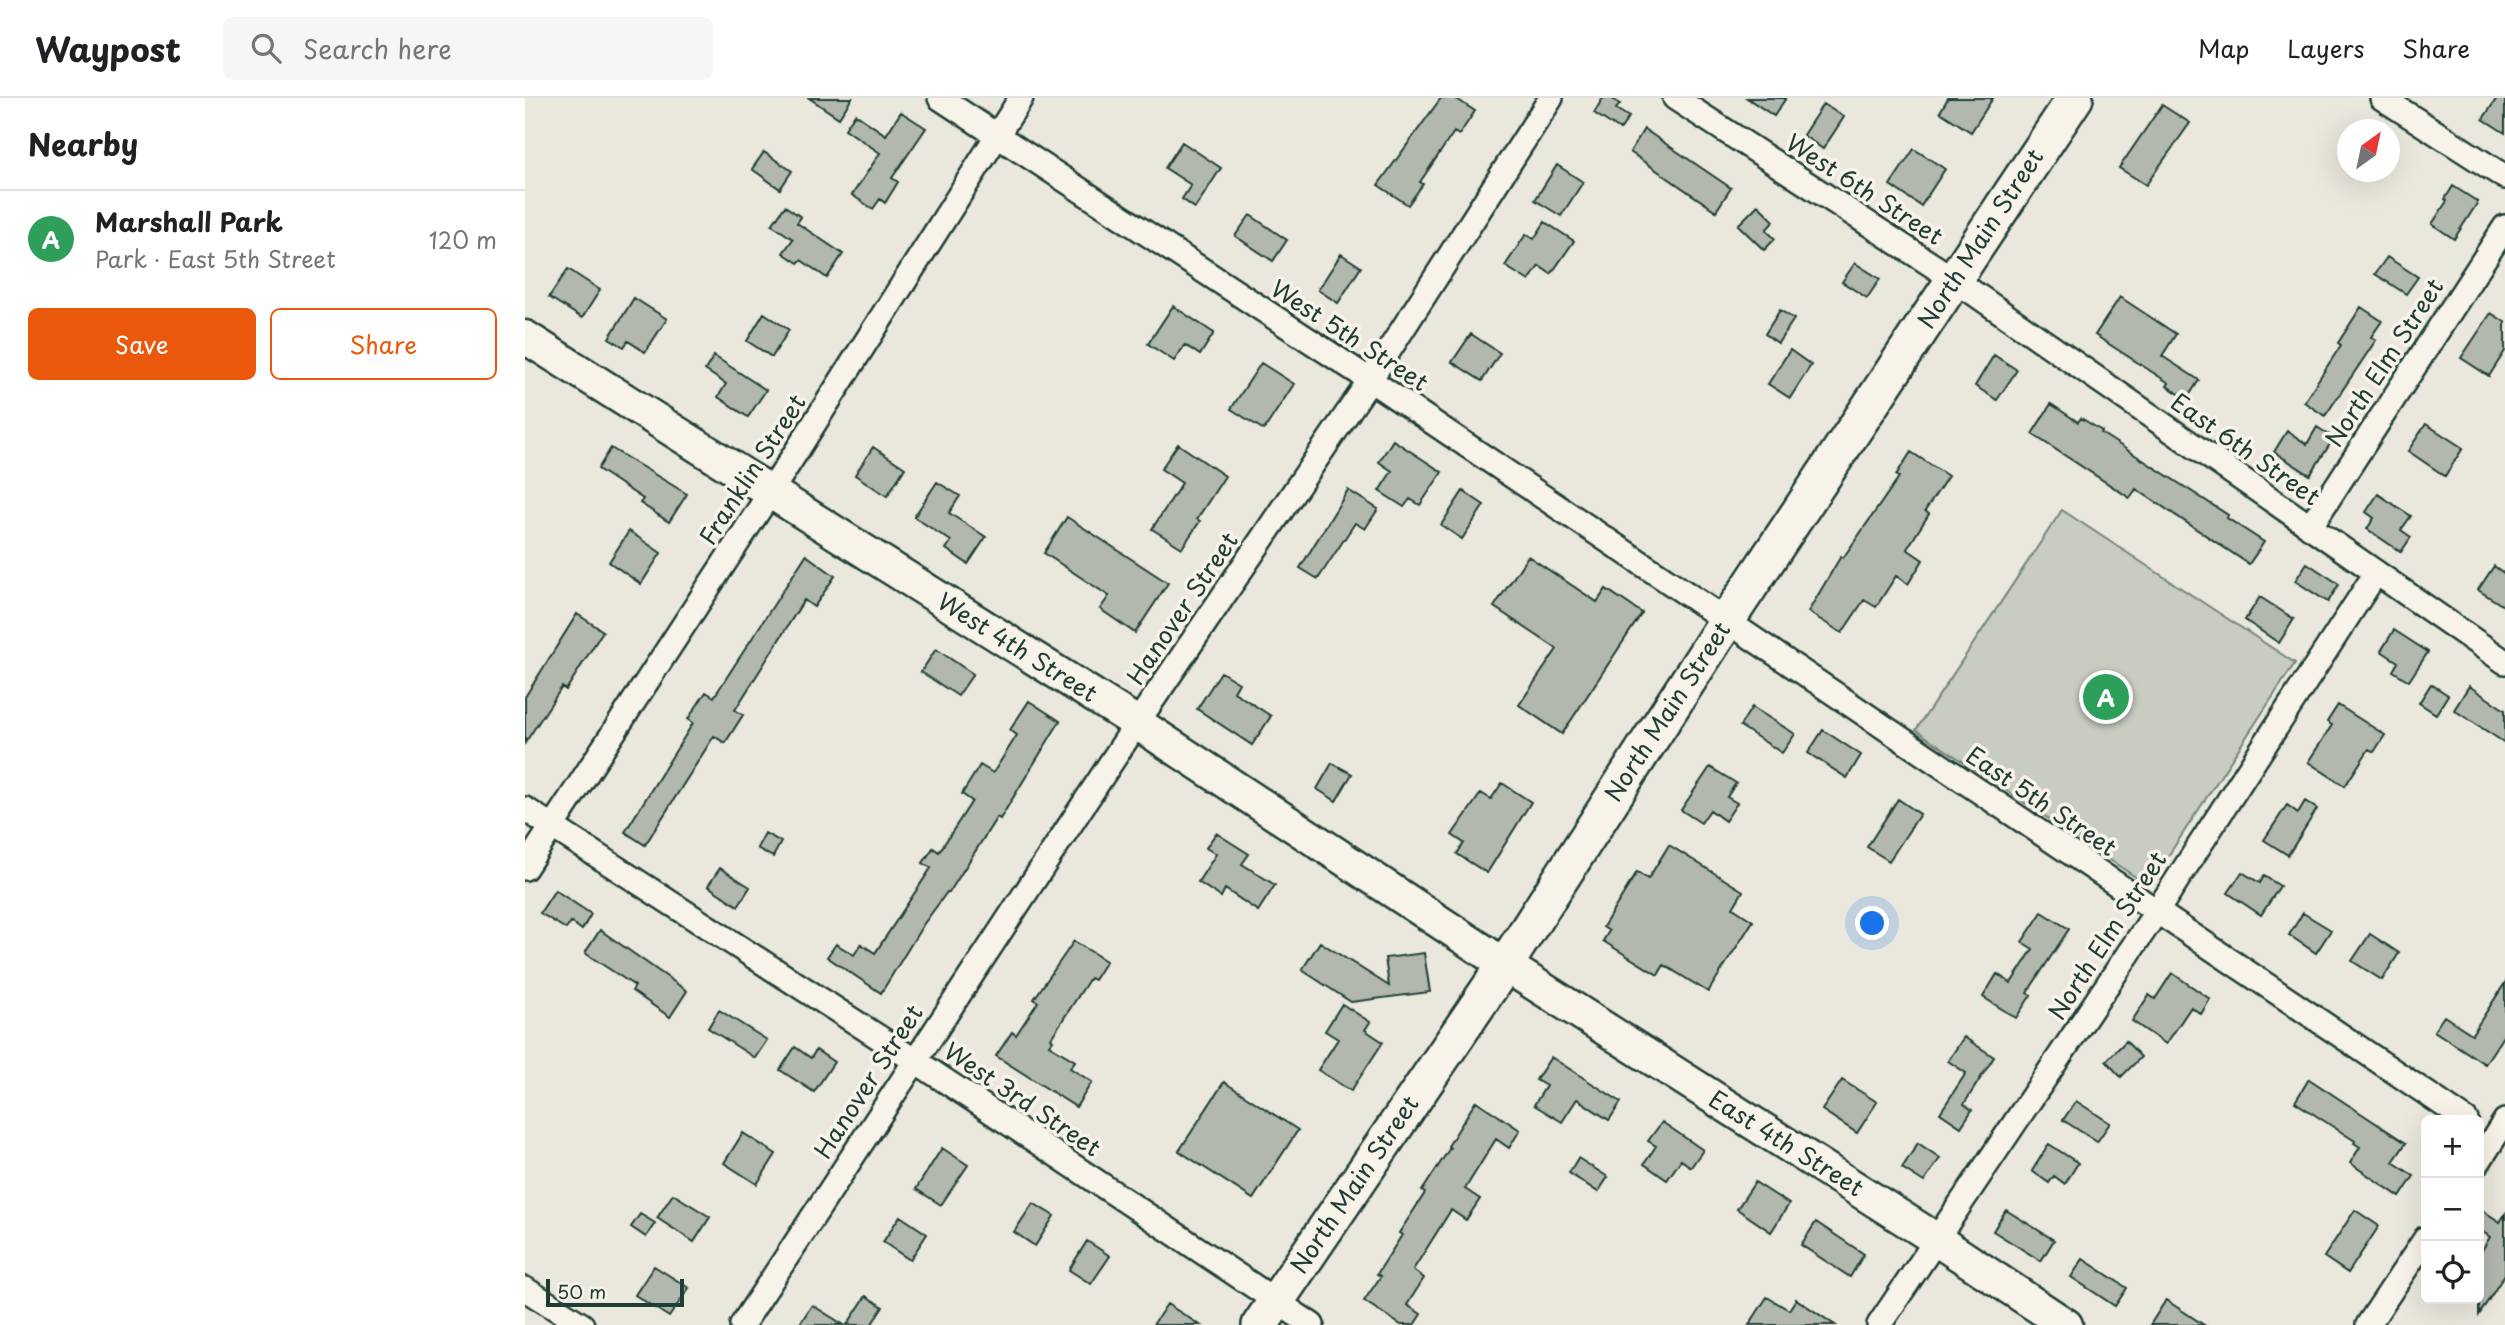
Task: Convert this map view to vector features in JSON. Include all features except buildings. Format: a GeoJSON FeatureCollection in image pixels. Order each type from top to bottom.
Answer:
{"type":"FeatureCollection","features":[{"type":"Feature","properties":{"kind":"main road","name":"North Main Street"},"geometry":{"type":"LineString","coordinates":[[1268,1313],[1505,965],[1726,622],[2075,98]]}},
{"type":"Feature","properties":{"kind":"main road","name":"West 4th Street"},"geometry":{"type":"LineString","coordinates":[[525,337],[1137,723],[1505,965]]}},
{"type":"Feature","properties":{"kind":"main road","name":"East 4th Street"},"geometry":{"type":"LineString","coordinates":[[1505,965],[2066,1325]]}},
{"type":"Feature","properties":{"kind":"street","name":"West 5th Street"},"geometry":{"type":"LineString","coordinates":[[940,98],[1370,380],[1726,622]]}},
{"type":"Feature","properties":{"kind":"street","name":"Franklin Street"},"geometry":{"type":"LineString","coordinates":[[525,868],[770,492],[1021,98]]}},
{"type":"Feature","properties":{"kind":"street","name":"Hanover Street"},"geometry":{"type":"LineString","coordinates":[[742,1325],[1137,723],[1370,380],[1551,98]]}},
{"type":"Feature","properties":{"kind":"street","name":"West 6th Street"},"geometry":{"type":"LineString","coordinates":[[1675,98],[1955,280]]}},
{"type":"Feature","properties":{"kind":"street"},"geometry":{"type":"LineString","coordinates":[[2382,98],[2505,177]]}},
{"type":"Feature","properties":{"kind":"street","name":"North Elm Street"},"geometry":{"type":"LineString","coordinates":[[2310,527],[2505,227]]}},
{"type":"Feature","properties":{"kind":"street","name":"East 6th Street"},"geometry":{"type":"LineString","coordinates":[[1955,280],[2505,662]]}},
{"type":"Feature","properties":{"kind":"street","name":"North Elm Street"},"geometry":{"type":"LineString","coordinates":[[1879,1325],[2157,911],[2376,573]]}},
{"type":"Feature","properties":{"kind":"street","name":"East 5th Street"},"geometry":{"type":"LineString","coordinates":[[1726,622],[2459,1115]]}},
{"type":"Feature","properties":{"kind":"street","name":"West 3rd Street"},"geometry":{"type":"LineString","coordinates":[[525,809],[914,1060],[1268,1313],[1312,1325]]}},
{"type":"Feature","properties":{"kind":"street"},"geometry":{"type":"LineString","coordinates":[[2484,1153],[2496,1134]]}},
{"type":"Feature","properties":{"kind":"street"},"geometry":{"type":"LineString","coordinates":[[2368,1325],[2424,1241]]}},
{"type":"Feature","properties":{"kind":"street"},"geometry":{"type":"LineString","coordinates":[[525,1289],[582,1325]]}},
{"type":"Feature","properties":{"kind":"shaded area"},"geometry":{"type":"Polygon","coordinates":[[[2062,510],[2295,663],[2151,882],[2143,882],[1916,730],[2062,510]]]}},
{"type":"Feature","properties":{"kind":"place","name":"Marshall Park"},"geometry":{"type":"Point","coordinates":[2106,697]}}]}
